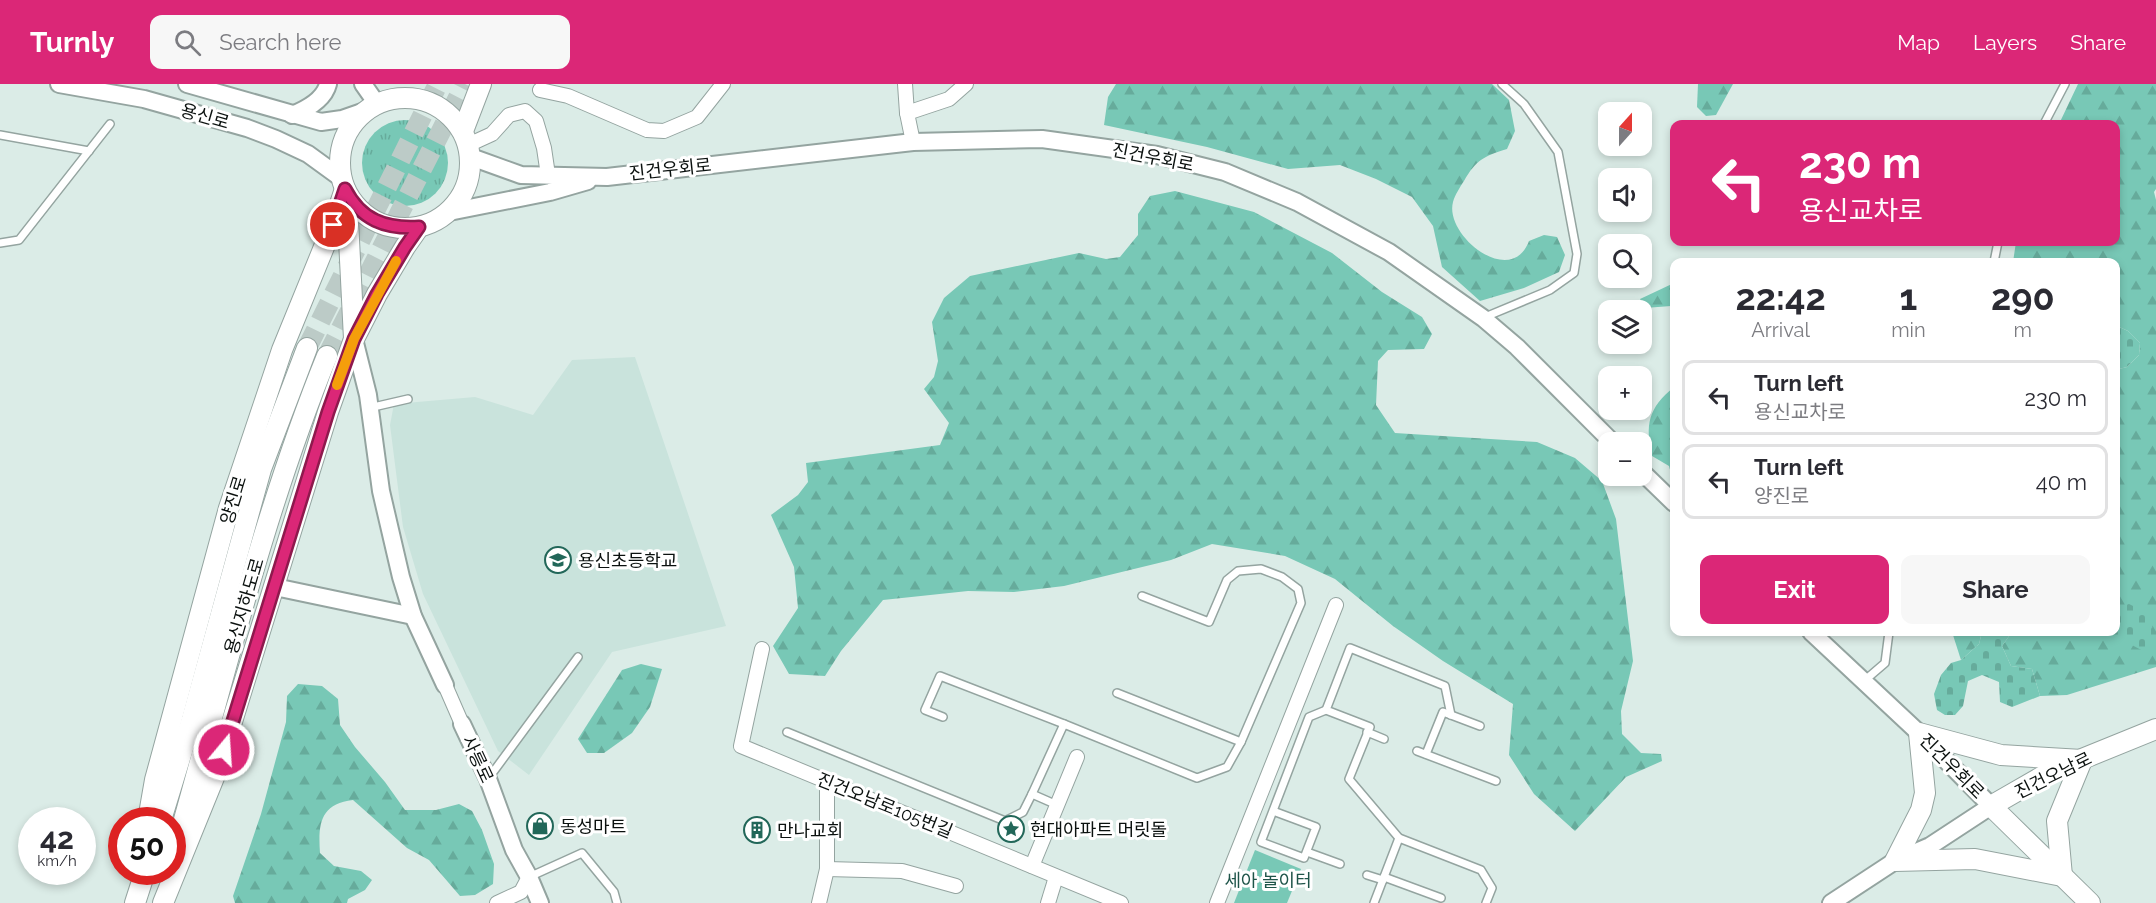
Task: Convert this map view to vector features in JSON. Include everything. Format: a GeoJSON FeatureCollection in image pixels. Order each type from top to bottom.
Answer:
{"type":"FeatureCollection","features":[{"type":"Feature","properties":{"kind":"main road"},"geometry":{"type":"LineString","coordinates":[[345,188],[363,213],[380,223],[399,228],[419,227],[449,212],[466,187],[470,172],[467,144],[481,84]]}},
{"type":"Feature","properties":{"kind":"main road"},"geometry":{"type":"LineString","coordinates":[[354,339],[348,220],[340,158],[344,139],[353,123],[371,107],[403,91],[417,99],[436,105],[451,116],[467,144]]}},
{"type":"Feature","properties":{"kind":"main road","name":"양진로"},"geometry":{"type":"LineString","coordinates":[[150,807],[155,780],[229,508],[282,350],[333,225],[345,188]]}},
{"type":"Feature","properties":{"kind":"main road"},"geometry":{"type":"LineString","coordinates":[[162,903],[218,770],[328,412],[354,339],[377,294],[419,227]]}},
{"type":"Feature","properties":{"kind":"main road","name":"용신지하도로"},"geometry":{"type":"LineString","coordinates":[[164,807],[192,719],[261,469],[307,348]]}},
{"type":"Feature","properties":{"kind":"main road","name":"용신지하도로"},"geometry":{"type":"LineString","coordinates":[[186,811],[276,495],[302,418],[327,356]]}},
{"type":"Feature","properties":{"kind":"main road","name":"진건오남로"},"geometry":{"type":"LineString","coordinates":[[1991,806],[2050,772],[2156,729]]}},
{"type":"Feature","properties":{"kind":"main road"},"geometry":{"type":"LineString","coordinates":[[1919,733],[2001,755],[2082,760],[2057,821],[2062,876],[1976,859],[1895,861],[1921,810],[1925,793],[1919,733]]}},
{"type":"Feature","properties":{"kind":"main road","name":"진건우회로"},"geometry":{"type":"LineString","coordinates":[[1991,806],[2090,903]]}},
{"type":"Feature","properties":{"kind":"main road"},"geometry":{"type":"LineString","coordinates":[[134,903],[136,885]]}},
{"type":"Feature","properties":{"kind":"main road"},"geometry":{"type":"LineString","coordinates":[[134,903],[140,885]]}},
{"type":"Feature","properties":{"kind":"main road"},"geometry":{"type":"LineString","coordinates":[[162,903],[166,885]]}},
{"type":"Feature","properties":{"kind":"street","name":"용신로"},"geometry":{"type":"LineString","coordinates":[[59,84],[144,99],[247,128],[308,154],[345,188]]}},
{"type":"Feature","properties":{"kind":"street"},"geometry":{"type":"LineString","coordinates":[[187,84],[321,122],[342,119],[371,107],[363,84]]}},
{"type":"Feature","properties":{"kind":"street"},"geometry":{"type":"LineString","coordinates":[[292,115],[322,97],[328,84]]}},
{"type":"Feature","properties":{"kind":"street"},"geometry":{"type":"LineString","coordinates":[[530,115],[542,87],[647,130],[664,131],[697,117],[723,84]]}},
{"type":"Feature","properties":{"kind":"street"},"geometry":{"type":"LineString","coordinates":[[905,84],[907,113],[913,142]]}},
{"type":"Feature","properties":{"kind":"street"},"geometry":{"type":"LineString","coordinates":[[907,113],[949,99],[966,84]]}},
{"type":"Feature","properties":{"kind":"street"},"geometry":{"type":"LineString","coordinates":[[467,144],[492,134],[509,115],[525,111],[536,121],[544,148],[548,175]]}},
{"type":"Feature","properties":{"kind":"street","name":"진건우회로"},"geometry":{"type":"LineString","coordinates":[[449,212],[550,192],[607,177],[913,142],[1042,139],[1157,155],[1225,172],[1297,202],[1389,252],[1482,318],[1516,347],[1602,432]]}},
{"type":"Feature","properties":{"kind":"street","name":"진건우회로"},"geometry":{"type":"LineString","coordinates":[[467,144],[521,175],[607,177]]}},
{"type":"Feature","properties":{"kind":"street","name":"사릉로"},"geometry":{"type":"LineString","coordinates":[[354,339],[369,408],[381,491],[401,577],[413,616],[488,779],[514,850],[530,877],[540,903]]}},
{"type":"Feature","properties":{"kind":"street"},"geometry":{"type":"LineString","coordinates":[[1652,482],[1670,499]]}},
{"type":"Feature","properties":{"kind":"street"},"geometry":{"type":"LineString","coordinates":[[275,587],[413,616]]}},
{"type":"Feature","properties":{"kind":"street"},"geometry":{"type":"LineString","coordinates":[[1216,903],[1336,605]]}},
{"type":"Feature","properties":{"kind":"street","name":"진건우회로"},"geometry":{"type":"LineString","coordinates":[[1815,636],[1919,733],[1991,806]]}},
{"type":"Feature","properties":{"kind":"street","name":"진건오남로105번길"},"geometry":{"type":"LineString","coordinates":[[762,649],[741,746],[1121,903]]}},
{"type":"Feature","properties":{"kind":"street"},"geometry":{"type":"LineString","coordinates":[[1032,866],[1077,757]]}},
{"type":"Feature","properties":{"kind":"street"},"geometry":{"type":"LineString","coordinates":[[819,903],[827,869],[827,782]]}},
{"type":"Feature","properties":{"kind":"street","name":"진건오남로"},"geometry":{"type":"LineString","coordinates":[[1831,903],[1895,861],[1930,846],[1991,806]]}},
{"type":"Feature","properties":{"kind":"street"},"geometry":{"type":"LineString","coordinates":[[827,869],[902,871],[956,886]]}},
{"type":"Feature","properties":{"kind":"street"},"geometry":{"type":"LineString","coordinates":[[497,903],[521,892],[530,877]]}},
{"type":"Feature","properties":{"kind":"street"},"geometry":{"type":"LineString","coordinates":[[1048,903],[1056,877]]}},
{"type":"Feature","properties":{"kind":"lane"},"geometry":{"type":"LineString","coordinates":[[1482,318],[1550,290],[1574,273],[1577,254],[1558,152],[1524,104],[1502,84]]}},
{"type":"Feature","properties":{"kind":"lane"},"geometry":{"type":"LineString","coordinates":[[2046,120],[2065,84]]}},
{"type":"Feature","properties":{"kind":"lane"},"geometry":{"type":"LineString","coordinates":[[0,243],[19,240],[110,124]]}},
{"type":"Feature","properties":{"kind":"lane"},"geometry":{"type":"LineString","coordinates":[[0,135],[89,151]]}},
{"type":"Feature","properties":{"kind":"lane"},"geometry":{"type":"LineString","coordinates":[[369,408],[408,399]]}},
{"type":"Feature","properties":{"kind":"lane"},"geometry":{"type":"LineString","coordinates":[[943,717],[925,710],[940,676],[1197,777],[1227,767],[1241,742],[1301,603],[1298,589],[1282,577],[1261,569],[1238,571],[1227,580],[1209,622],[1142,596]]}},
{"type":"Feature","properties":{"kind":"lane"},"geometry":{"type":"LineString","coordinates":[[1864,681],[1885,663],[1888,636]]}},
{"type":"Feature","properties":{"kind":"lane"},"geometry":{"type":"LineString","coordinates":[[1326,710],[1350,648],[1445,686],[1451,715]]}},
{"type":"Feature","properties":{"kind":"lane"},"geometry":{"type":"LineString","coordinates":[[488,779],[578,657]]}},
{"type":"Feature","properties":{"kind":"lane"},"geometry":{"type":"LineString","coordinates":[[1117,693],[1241,742]]}},
{"type":"Feature","properties":{"kind":"lane"},"geometry":{"type":"LineString","coordinates":[[1273,811],[1316,827],[1304,858],[1261,842],[1309,717],[1326,710],[1370,727],[1349,778],[1399,838],[1481,870],[1492,888],[1486,903]]}},
{"type":"Feature","properties":{"kind":"lane"},"geometry":{"type":"LineString","coordinates":[[1426,754],[1443,712],[1480,726]]}},
{"type":"Feature","properties":{"kind":"lane"},"geometry":{"type":"LineString","coordinates":[[787,732],[1005,821],[1023,813],[1064,724]]}},
{"type":"Feature","properties":{"kind":"lane"},"geometry":{"type":"LineString","coordinates":[[1367,732],[1384,739]]}},
{"type":"Feature","properties":{"kind":"lane"},"geometry":{"type":"LineString","coordinates":[[1417,751],[1496,781]]}},
{"type":"Feature","properties":{"kind":"lane"},"geometry":{"type":"LineString","coordinates":[[1032,794],[1057,805]]}},
{"type":"Feature","properties":{"kind":"lane"},"geometry":{"type":"LineString","coordinates":[[1374,903],[1399,838]]}},
{"type":"Feature","properties":{"kind":"lane"},"geometry":{"type":"LineString","coordinates":[[1307,852],[1340,864]]}},
{"type":"Feature","properties":{"kind":"lane"},"geometry":{"type":"LineString","coordinates":[[530,877],[582,853],[615,892],[617,903]]}},
{"type":"Feature","properties":{"kind":"lane"},"geometry":{"type":"LineString","coordinates":[[1367,874],[1441,898]]}},
{"type":"Feature","properties":{"kind":"shaded area","name":"용신초등학교"},"geometry":{"type":"Polygon","coordinates":[[[635,357],[726,626],[612,652],[529,775],[498,751],[423,594],[403,527],[390,425],[394,404],[475,397],[533,415],[572,360],[635,357]]]}},
{"type":"Feature","properties":{"kind":"green space"},"geometry":{"type":"Polygon","coordinates":[[[1116,84],[1492,84],[1509,100],[1515,131],[1507,149],[1486,157],[1473,168],[1455,197],[1453,215],[1468,241],[1481,252],[1495,258],[1508,260],[1520,254],[1529,241],[1544,235],[1557,237],[1565,255],[1559,272],[1524,288],[1480,301],[1442,267],[1433,226],[1412,197],[1376,179],[1340,165],[1288,169],[1207,147],[1104,125],[1108,97],[1116,84]]]}},
{"type":"Feature","properties":{"kind":"green space"},"geometry":{"type":"Polygon","coordinates":[[[1698,84],[1733,84],[1716,115],[1706,116],[1697,107],[1698,84]]]}},
{"type":"Feature","properties":{"kind":"green space"},"geometry":{"type":"Polygon","coordinates":[[[2078,84],[2156,84],[2156,189],[2154,192],[2156,200],[2156,667],[2067,695],[2040,696],[2032,669],[2011,666],[2002,646],[2009,636],[2120,636],[2120,369],[2127,367],[2139,355],[2140,343],[2128,331],[2120,327],[2120,258],[2014,258],[2015,246],[2120,246],[2120,120],[2061,120],[2078,84]]]}},
{"type":"Feature","properties":{"kind":"green space"},"geometry":{"type":"Polygon","coordinates":[[[405,120],[422,123],[436,132],[445,146],[448,163],[445,180],[436,194],[422,203],[405,206],[388,203],[374,194],[365,180],[362,163],[365,146],[374,132],[388,123],[405,120]]]}},
{"type":"Feature","properties":{"kind":"green space"},"geometry":{"type":"Polygon","coordinates":[[[1175,191],[1254,212],[1332,253],[1382,292],[1422,317],[1432,334],[1424,349],[1388,350],[1378,361],[1376,405],[1395,433],[1537,442],[1575,458],[1598,478],[1598,486],[1604,486],[1616,519],[1633,661],[1621,711],[1622,734],[1641,753],[1661,754],[1662,761],[1626,777],[1575,831],[1534,794],[1509,755],[1513,704],[1443,661],[1393,626],[1335,579],[1285,556],[1212,544],[1171,560],[1064,586],[1014,592],[968,591],[883,600],[841,651],[825,676],[789,674],[773,646],[798,608],[794,567],[771,515],[798,495],[808,482],[806,463],[940,445],[949,423],[924,389],[934,377],[938,361],[932,322],[944,298],[970,276],[1079,253],[1106,259],[1120,257],[1138,235],[1138,214],[1150,196],[1175,191]]]}},
{"type":"Feature","properties":{"kind":"green space"},"geometry":{"type":"Polygon","coordinates":[[[1670,285],[1670,306],[1652,307],[1652,300],[1641,300],[1670,285]]]}},
{"type":"Feature","properties":{"kind":"green space"},"geometry":{"type":"Polygon","coordinates":[[[2120,327],[2128,331],[2140,343],[2139,355],[2127,367],[2120,369],[2120,327]]]}},
{"type":"Feature","properties":{"kind":"green space"},"geometry":{"type":"Polygon","coordinates":[[[1670,391],[1670,470],[1669,466],[1652,456],[1652,432],[1649,432],[1649,426],[1659,402],[1670,391]]]}},
{"type":"Feature","properties":{"kind":"green space"},"geometry":{"type":"Polygon","coordinates":[[[2129,604],[2150,620],[2154,639],[2153,647],[2145,652],[2119,636],[2120,607],[2129,604]]]}},
{"type":"Feature","properties":{"kind":"green space"},"geometry":{"type":"Polygon","coordinates":[[[1953,636],[1981,636],[1979,644],[1961,660],[1953,636]]]}},
{"type":"Feature","properties":{"kind":"green space"},"geometry":{"type":"Polygon","coordinates":[[[1981,636],[2009,636],[2002,646],[2011,666],[2032,669],[2040,696],[2012,707],[2000,702],[1999,682],[1982,675],[1968,681],[1963,706],[1955,715],[1945,715],[1937,710],[1934,694],[1941,675],[1951,663],[1961,660],[1979,644],[1981,636]]]}},
{"type":"Feature","properties":{"kind":"green space"},"geometry":{"type":"Polygon","coordinates":[[[641,664],[662,669],[650,707],[632,733],[604,753],[587,753],[578,739],[622,670],[641,664]]]}},
{"type":"Feature","properties":{"kind":"green space"},"geometry":{"type":"Polygon","coordinates":[[[298,684],[322,686],[338,699],[340,725],[405,810],[436,810],[459,804],[472,811],[482,830],[494,864],[493,884],[475,895],[460,896],[429,860],[407,848],[353,800],[334,806],[323,817],[320,853],[334,866],[361,871],[372,880],[365,890],[348,899],[347,903],[235,903],[233,896],[261,814],[286,722],[287,696],[298,684]]]}},
{"type":"Feature","properties":{"kind":"green space","name":"세아 놀이터"},"geometry":{"type":"Polygon","coordinates":[[[1255,850],[1301,869],[1287,903],[1234,903],[1255,850]]]}},
{"type":"Feature","properties":{"kind":"tunnel"},"geometry":{"type":"LineString","coordinates":[[307,348],[438,84]]}},
{"type":"Feature","properties":{"kind":"tunnel"},"geometry":{"type":"LineString","coordinates":[[327,356],[465,84]]}},
{"type":"Feature","properties":{"kind":"slow traffic"},"geometry":{"type":"LineString","coordinates":[[337,385],[354,339],[396,261]]}},
{"type":"Feature","properties":{"kind":"place","name":"용신초등학교"},"geometry":{"type":"Point","coordinates":[558,560]}},
{"type":"Feature","properties":{"kind":"place","name":"동성마트"},"geometry":{"type":"Point","coordinates":[540,826]}},
{"type":"Feature","properties":{"kind":"place","name":"현대아파트 머릿돌"},"geometry":{"type":"Point","coordinates":[1011,829]}},
{"type":"Feature","properties":{"kind":"place","name":"만나교회"},"geometry":{"type":"Point","coordinates":[757,830]}},
{"type":"Feature","properties":{"kind":"route"},"geometry":{"type":"LineString","coordinates":[[224,750],[328,412],[354,339],[377,294],[419,227],[399,228],[380,223],[363,213],[345,189],[333,225]]}}]}
